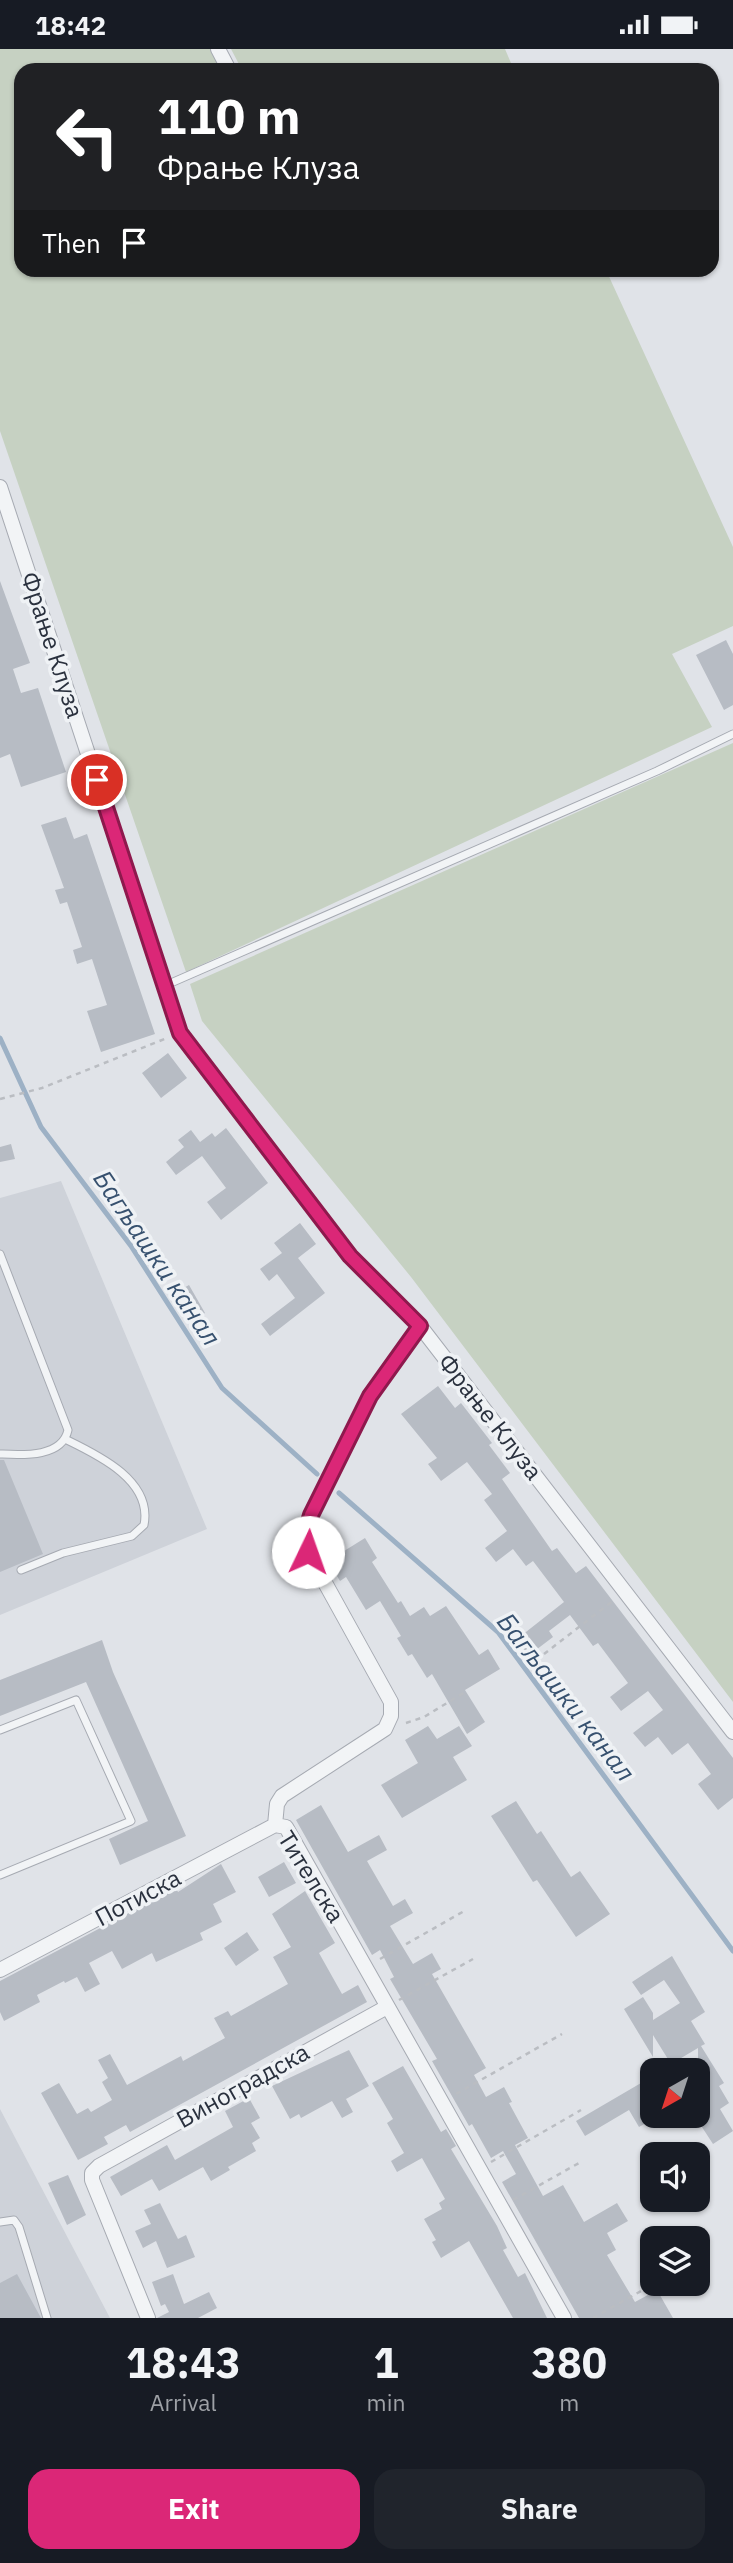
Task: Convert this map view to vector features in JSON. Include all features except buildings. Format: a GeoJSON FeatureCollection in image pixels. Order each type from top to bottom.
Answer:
{"type":"FeatureCollection","features":[{"type":"Feature","properties":{"kind":"street","name":"Фрање Клуза"},"geometry":{"type":"LineString","coordinates":[[0,487],[180,1033],[350,1256],[420,1326],[733,1732]]}},
{"type":"Feature","properties":{"kind":"street"},"geometry":{"type":"LineString","coordinates":[[385,1729],[391,1716],[391,1702],[308,1552],[305,1535],[311,1515],[370,1396],[420,1326]]}},
{"type":"Feature","properties":{"kind":"street","name":"Тителска"},"geometry":{"type":"LineString","coordinates":[[385,1729],[282,1796],[277,1804],[275,1825],[286,1827],[564,2318]]}},
{"type":"Feature","properties":{"kind":"street","name":"Потиска"},"geometry":{"type":"LineString","coordinates":[[0,1970],[275,1825]]}},
{"type":"Feature","properties":{"kind":"street","name":"Виноградска"},"geometry":{"type":"LineString","coordinates":[[148,2318],[92,2180],[92,2173],[99,2166],[387,2007]]}},
{"type":"Feature","properties":{"kind":"lane"},"geometry":{"type":"LineString","coordinates":[[164,986],[657,771],[733,734]]}},
{"type":"Feature","properties":{"kind":"lane"},"geometry":{"type":"LineString","coordinates":[[0,1254],[68,1430],[65,1439],[57,1447],[38,1453],[0,1454]]}},
{"type":"Feature","properties":{"kind":"lane"},"geometry":{"type":"LineString","coordinates":[[22,1570],[63,1553],[132,1536],[144,1525],[141,1502],[122,1472],[106,1459],[65,1439]]}},
{"type":"Feature","properties":{"kind":"lane"},"geometry":{"type":"LineString","coordinates":[[0,1730],[76,1700],[131,1821],[0,1875]]}},
{"type":"Feature","properties":{"kind":"lane"},"geometry":{"type":"LineString","coordinates":[[0,2222],[14,2220],[19,2227],[47,2318]]}},
{"type":"Feature","properties":{"kind":"path"},"geometry":{"type":"LineString","coordinates":[[0,1099],[42,1088],[180,1033]]}},
{"type":"Feature","properties":{"kind":"path"},"geometry":{"type":"LineString","coordinates":[[544,1654],[625,1591]]}},
{"type":"Feature","properties":{"kind":"path"},"geometry":{"type":"LineString","coordinates":[[385,1729],[424,1717],[465,1692]]}},
{"type":"Feature","properties":{"kind":"path"},"geometry":{"type":"LineString","coordinates":[[365,1968],[466,1910]]}},
{"type":"Feature","properties":{"kind":"path"},"geometry":{"type":"LineString","coordinates":[[387,2007],[473,1959]]}},
{"type":"Feature","properties":{"kind":"path"},"geometry":{"type":"LineString","coordinates":[[441,2102],[562,2034]]}},
{"type":"Feature","properties":{"kind":"path"},"geometry":{"type":"LineString","coordinates":[[479,2169],[581,2110]]}},
{"type":"Feature","properties":{"kind":"path"},"geometry":{"type":"LineString","coordinates":[[501,2207],[579,2163]]}},
{"type":"Feature","properties":{"kind":"path"},"geometry":{"type":"LineString","coordinates":[[593,2318],[640,2292]]}},
{"type":"Feature","properties":{"kind":"shaded area"},"geometry":{"type":"Polygon","coordinates":[[[61,1181],[207,1529],[0,1615],[0,1198],[61,1181]]]}},
{"type":"Feature","properties":{"kind":"shaded area"},"geometry":{"type":"Polygon","coordinates":[[[0,2109],[110,2318],[0,2318],[0,2109]]]}},
{"type":"Feature","properties":{"kind":"green space"},"geometry":{"type":"Polygon","coordinates":[[[0,49],[216,49],[222,63],[14,63],[14,277],[609,277],[733,547],[733,626],[672,654],[712,727],[186,972],[0,431],[0,49]]]}},
{"type":"Feature","properties":{"kind":"green space"},"geometry":{"type":"Polygon","coordinates":[[[231,49],[505,49],[511,63],[238,63],[231,49]]]}},
{"type":"Feature","properties":{"kind":"green space"},"geometry":{"type":"Polygon","coordinates":[[[733,743],[733,1702],[411,1277],[202,1021],[190,984],[733,743]]]}},
{"type":"Feature","properties":{"kind":"waterway","name":"Багљашки канал"},"geometry":{"type":"LineString","coordinates":[[0,1038],[41,1127],[131,1246],[222,1388],[317,1474]]}},
{"type":"Feature","properties":{"kind":"waterway","name":"Багљашки канал"},"geometry":{"type":"LineString","coordinates":[[339,1493],[498,1632],[733,1951]]}},
{"type":"Feature","properties":{"kind":"route"},"geometry":{"type":"LineString","coordinates":[[97,780],[180,1033],[350,1256],[420,1326],[370,1396],[311,1515],[305,1535],[308,1552]]}}]}
